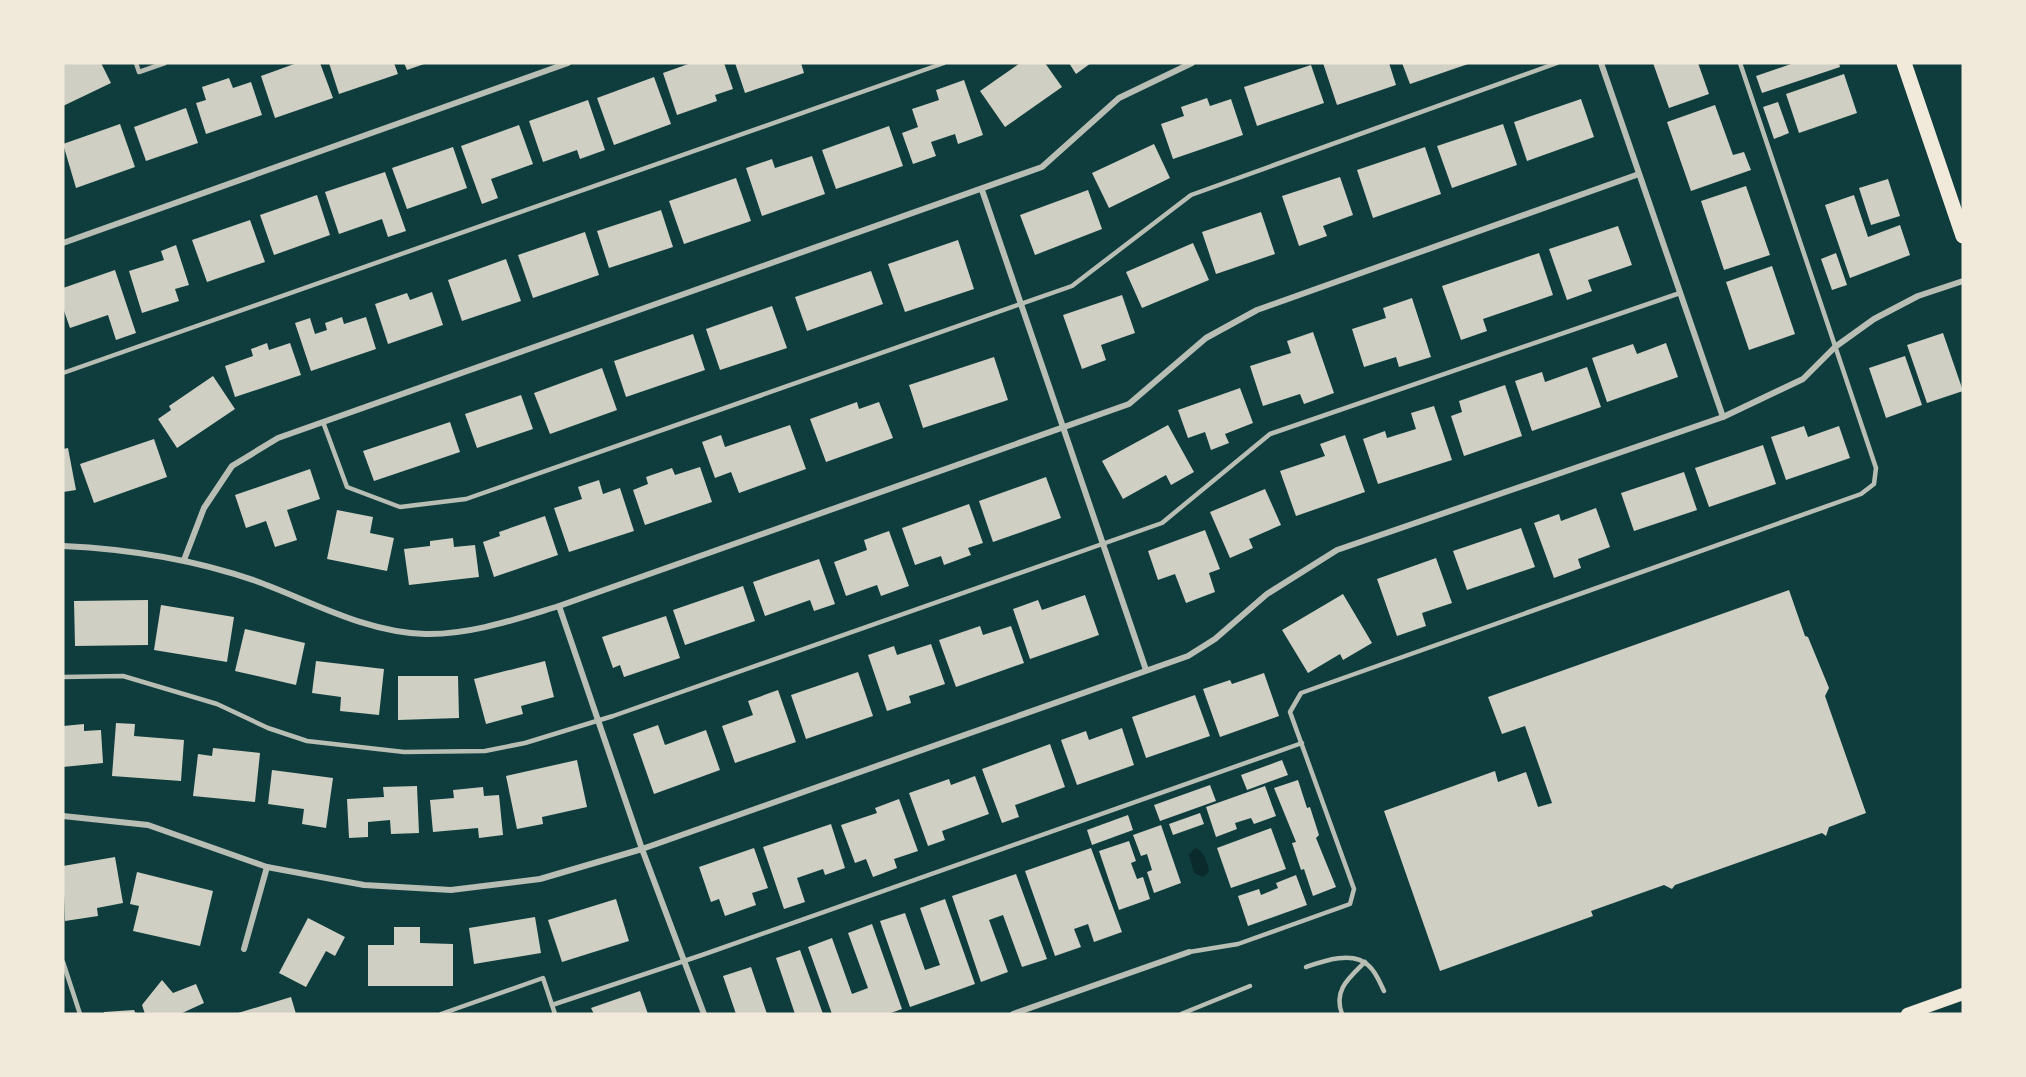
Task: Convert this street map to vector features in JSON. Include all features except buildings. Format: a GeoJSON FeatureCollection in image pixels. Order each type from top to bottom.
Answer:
{"type":"FeatureCollection","features":[{"type":"Feature","properties":{"kind":"main road"},"geometry":{"type":"LineString","coordinates":[[1904,63],[1963,236]]}},
{"type":"Feature","properties":{"kind":"main road"},"geometry":{"type":"LineString","coordinates":[[1907,1014],[1963,994]]}},
{"type":"Feature","properties":{"kind":"street"},"geometry":{"type":"LineString","coordinates":[[63,241],[568,63]]}},
{"type":"Feature","properties":{"kind":"street"},"geometry":{"type":"LineString","coordinates":[[1601,63],[1723,417]]}},
{"type":"Feature","properties":{"kind":"street"},"geometry":{"type":"LineString","coordinates":[[184,560],[204,508],[232,466],[278,438],[1042,167],[1119,98],[1187,64]]}},
{"type":"Feature","properties":{"kind":"street"},"geometry":{"type":"LineString","coordinates":[[63,546],[110,548],[184,560],[254,581],[365,625],[426,634],[488,627],[559,606],[1065,429],[1129,404],[1206,338],[1257,310],[1639,174]]}},
{"type":"Feature","properties":{"kind":"street"},"geometry":{"type":"LineString","coordinates":[[982,190],[1146,670]]}},
{"type":"Feature","properties":{"kind":"street"},"geometry":{"type":"LineString","coordinates":[[63,816],[148,825],[267,867],[364,885],[451,890],[540,879],[642,849],[1188,656],[1215,639],[1267,594],[1337,550],[1723,417],[1803,380],[1835,346],[1898,306],[1963,282]]}},
{"type":"Feature","properties":{"kind":"street"},"geometry":{"type":"LineString","coordinates":[[559,606],[642,849],[704,1014]]}},
{"type":"Feature","properties":{"kind":"street"},"geometry":{"type":"LineString","coordinates":[[244,949],[267,867]]}},
{"type":"Feature","properties":{"kind":"street"},"geometry":{"type":"LineString","coordinates":[[1013,1014],[1189,952]]}},
{"type":"Feature","properties":{"kind":"lane"},"geometry":{"type":"LineString","coordinates":[[136,63],[140,72],[165,63]]}},
{"type":"Feature","properties":{"kind":"lane"},"geometry":{"type":"LineString","coordinates":[[63,373],[944,63]]}},
{"type":"Feature","properties":{"kind":"lane"},"geometry":{"type":"LineString","coordinates":[[323,422],[347,487],[400,507],[466,499],[1072,286],[1191,195],[1557,63]]}},
{"type":"Feature","properties":{"kind":"lane"},"geometry":{"type":"LineString","coordinates":[[1189,952],[1238,944],[1350,904],[1353,889],[1290,712],[1301,693],[1869,489],[1874,484],[1876,468],[1740,63]]}},
{"type":"Feature","properties":{"kind":"lane"},"geometry":{"type":"LineString","coordinates":[[63,677],[123,676],[217,704],[268,728],[307,741],[404,752],[485,751],[525,743],[598,721],[1162,523],[1270,434],[1680,293]]}},
{"type":"Feature","properties":{"kind":"lane"},"geometry":{"type":"LineString","coordinates":[[552,1005],[684,961],[1302,743]]}},
{"type":"Feature","properties":{"kind":"lane"},"geometry":{"type":"LineString","coordinates":[[1306,967],[1346,957],[1365,962],[1371,967],[1384,991]]}},
{"type":"Feature","properties":{"kind":"lane"},"geometry":{"type":"LineString","coordinates":[[63,962],[80,1014]]}},
{"type":"Feature","properties":{"kind":"lane"},"geometry":{"type":"LineString","coordinates":[[1342,1014],[1338,1004],[1340,988],[1365,962]]}},
{"type":"Feature","properties":{"kind":"lane"},"geometry":{"type":"LineString","coordinates":[[441,1014],[543,978],[555,1014]]}},
{"type":"Feature","properties":{"kind":"lane"},"geometry":{"type":"LineString","coordinates":[[1181,1014],[1250,986]]}},
{"type":"Feature","properties":{"kind":"water"},"geometry":{"type":"Polygon","coordinates":[[[1195,848],[1203,855],[1208,865],[1209,872],[1203,877],[1194,873],[1189,855],[1195,848]]]}}]}
